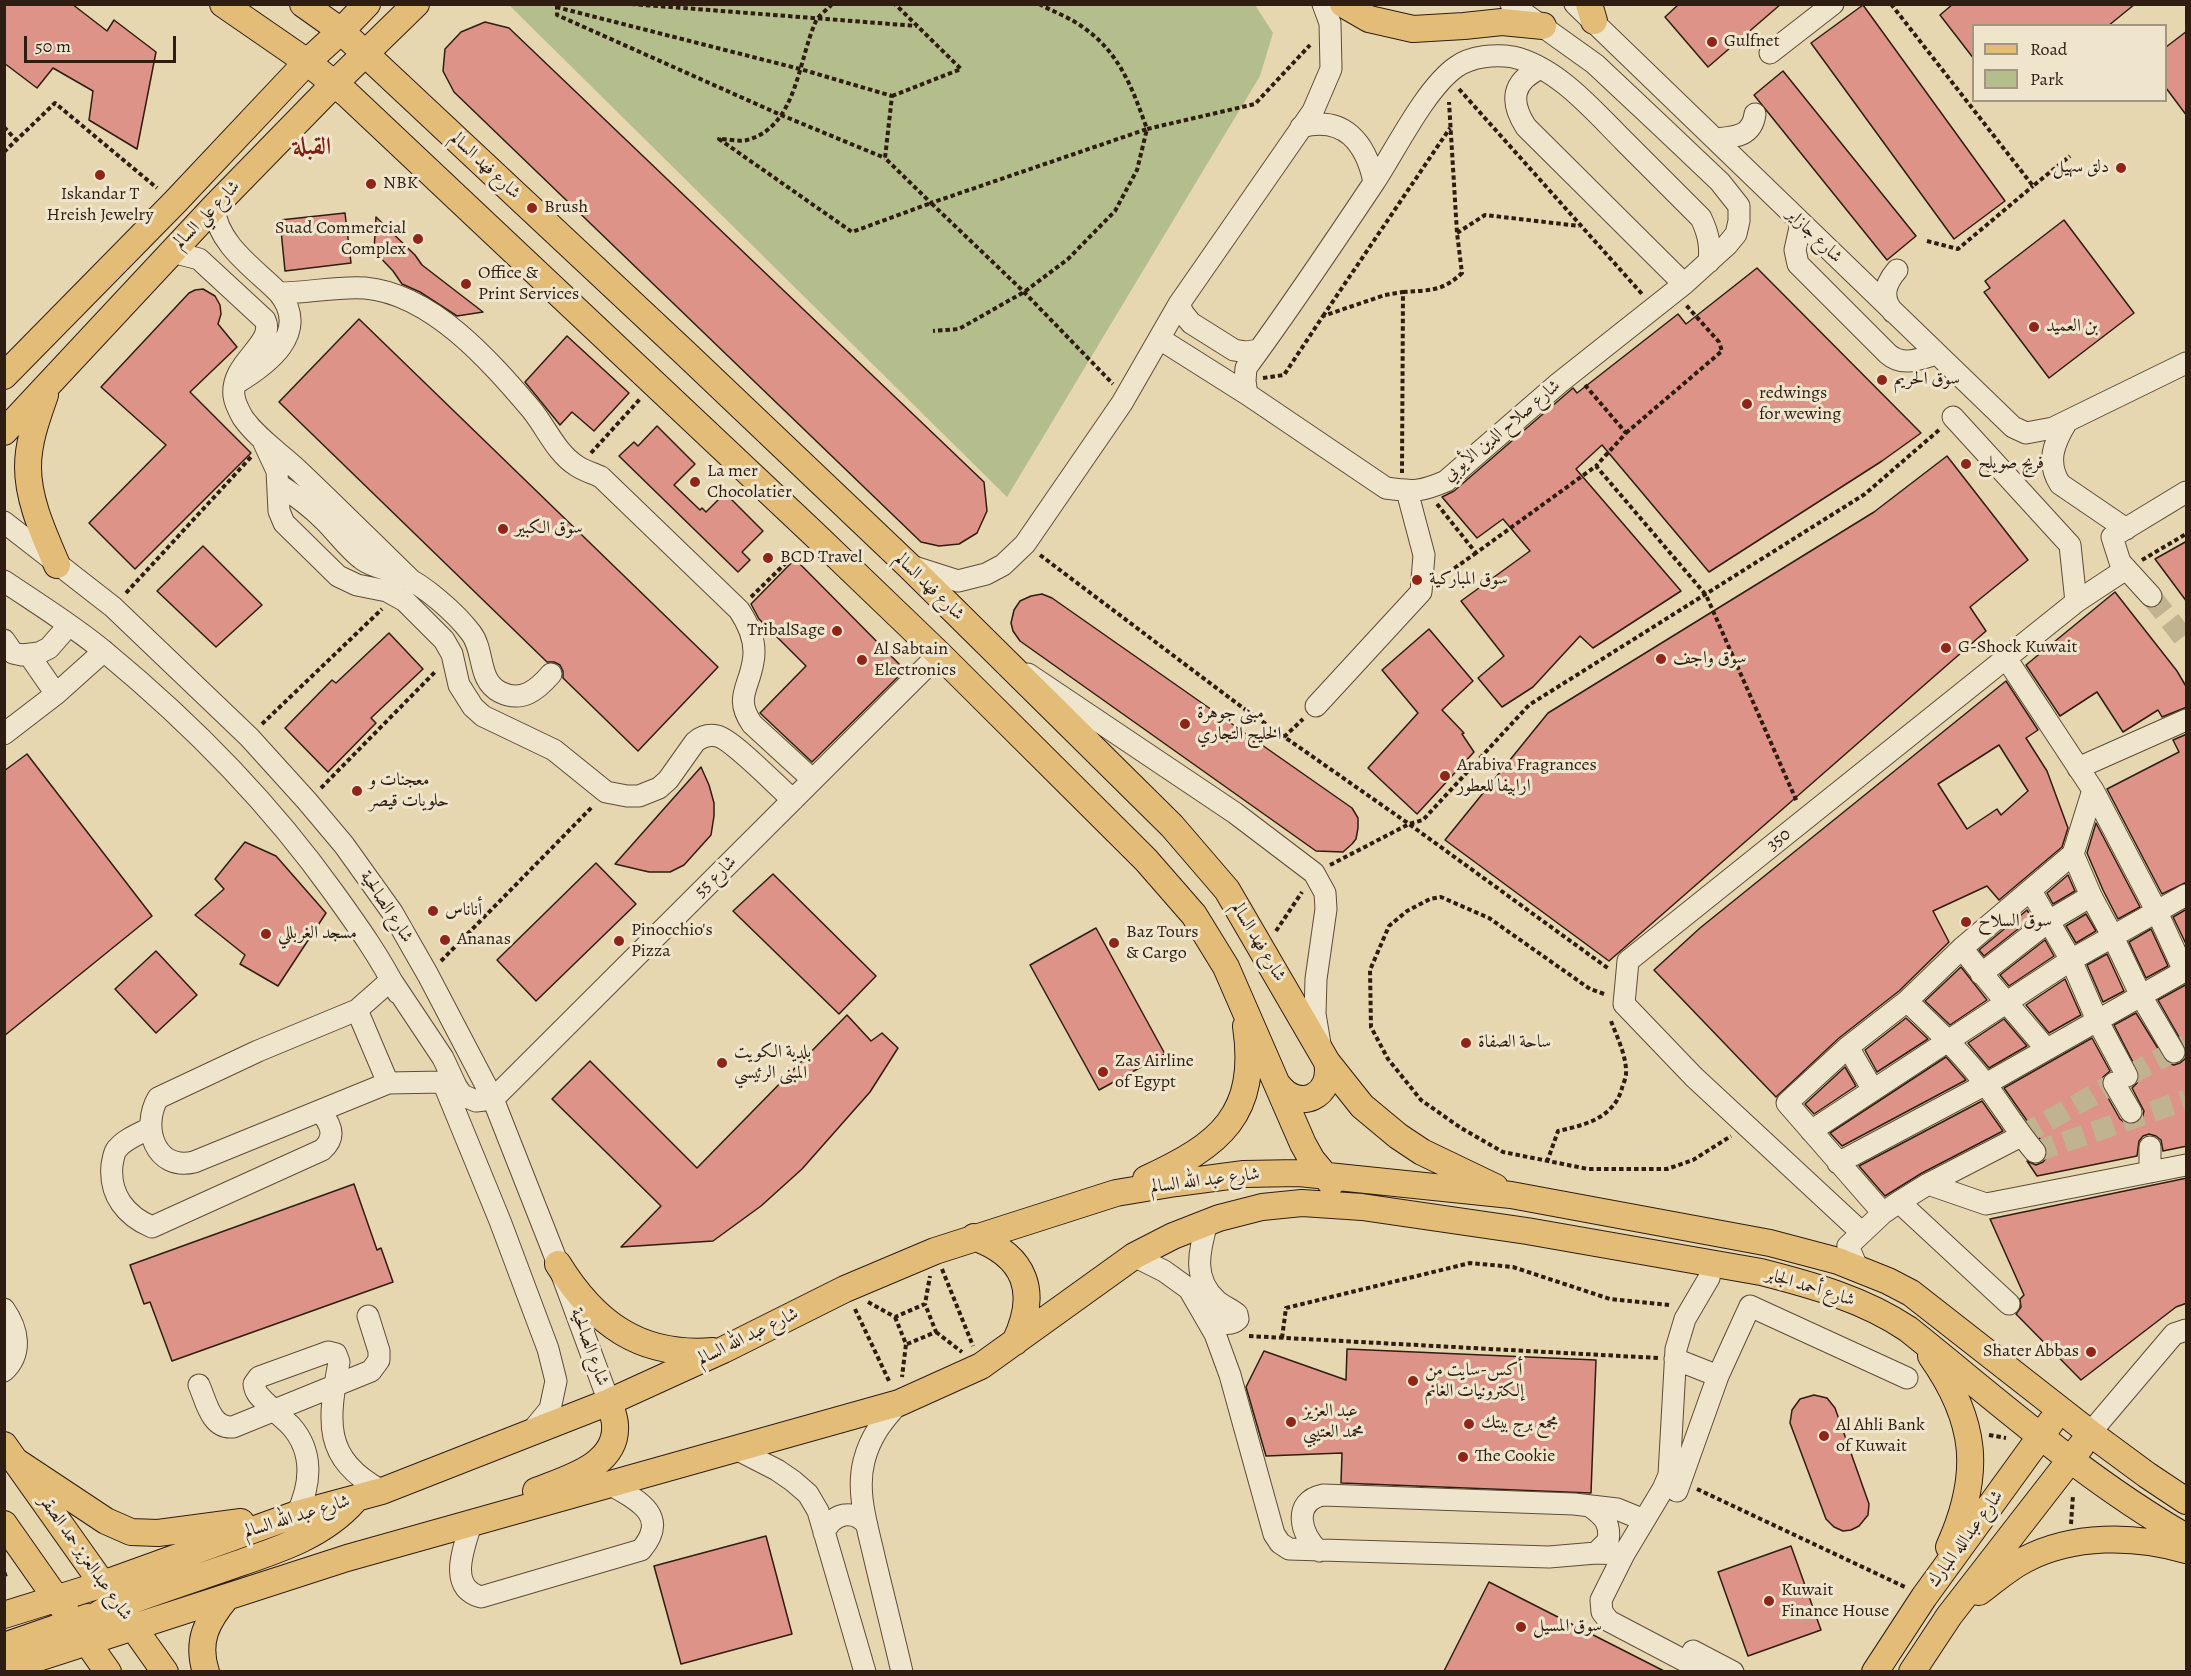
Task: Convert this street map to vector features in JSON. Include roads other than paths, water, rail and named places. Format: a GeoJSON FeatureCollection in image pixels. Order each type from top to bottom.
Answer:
{"type":"FeatureCollection","features":[{"type":"Feature","properties":{"kind":"main road"},"geometry":{"type":"LineString","coordinates":[[224,4],[335,83],[814,534],[939,654],[1146,860],[1194,915],[1212,943],[1242,999],[1303,1144],[1323,1174],[1341,1193],[1362,1207]]}},
{"type":"Feature","properties":{"kind":"main road","name":"شارع فهد السالم"},"geometry":{"type":"LineString","coordinates":[[303,4],[341,31],[676,344],[908,565],[1172,826],[1208,865],[1227,890],[1324,1057],[1362,1106],[1398,1136],[1422,1152],[1511,1195]]}},
{"type":"Feature","properties":{"kind":"main road","name":"شارع علي السالم"},"geometry":{"type":"LineString","coordinates":[[7,378],[307,62],[367,4]]}},
{"type":"Feature","properties":{"kind":"main road","name":"شارع علي السالم"},"geometry":{"type":"LineString","coordinates":[[4,432],[214,207],[416,4]]}},
{"type":"Feature","properties":{"kind":"main road"},"geometry":{"type":"LineString","coordinates":[[1332,11],[1413,29],[1502,22],[1543,26]]}},
{"type":"Feature","properties":{"kind":"main road"},"geometry":{"type":"LineString","coordinates":[[48,387],[33,434],[28,467],[31,492],[43,532],[57,565]]}},
{"type":"Feature","properties":{"kind":"main road"},"geometry":{"type":"LineString","coordinates":[[1116,1193],[1176,1165],[1203,1149],[1227,1127],[1237,1112],[1247,1079],[1249,1052],[1242,999]]}},
{"type":"Feature","properties":{"kind":"main road"},"geometry":{"type":"LineString","coordinates":[[1278,1085],[1283,1092],[1297,1099],[1313,1097],[1325,1086],[1329,1070],[1324,1057]]}},
{"type":"Feature","properties":{"kind":"main road","name":"شارع عبد الله السالم"},"geometry":{"type":"LineString","coordinates":[[4,1615],[103,1584],[297,1514],[382,1491],[609,1402],[723,1350],[845,1289],[935,1251],[1116,1193],[1245,1174],[1323,1174],[1511,1195]]}},
{"type":"Feature","properties":{"kind":"main road","name":"شارع أحمد الجابر"},"geometry":{"type":"LineString","coordinates":[[1511,1195],[1770,1243],[1858,1269],[1911,1293],[2090,1433],[2187,1501]]}},
{"type":"Feature","properties":{"kind":"main road","name":"شارع عبد الله السالم"},"geometry":{"type":"LineString","coordinates":[[4,1669],[81,1633],[134,1628],[346,1558],[899,1403],[981,1366],[1134,1256],[1173,1236],[1207,1223],[1262,1207],[1302,1203],[1362,1207]]}},
{"type":"Feature","properties":{"kind":"main road","name":"شارع أحمد الجابر"},"geometry":{"type":"LineString","coordinates":[[1362,1207],[1527,1231],[1761,1272],[1825,1290],[1871,1308],[1908,1329],[2071,1458],[2130,1501],[2187,1537]]}},
{"type":"Feature","properties":{"kind":"main road"},"geometry":{"type":"LineString","coordinates":[[974,1237],[995,1244],[1012,1259],[1023,1278],[1028,1300],[1024,1322],[1015,1342]]}},
{"type":"Feature","properties":{"kind":"main road"},"geometry":{"type":"LineString","coordinates":[[558,1264],[582,1299],[600,1318],[645,1344],[697,1353],[723,1350]]}},
{"type":"Feature","properties":{"kind":"main road"},"geometry":{"type":"LineString","coordinates":[[1908,1329],[1932,1358],[1950,1386],[1962,1412],[1970,1444],[1971,1473],[1965,1502],[1952,1540],[1927,1594]]}},
{"type":"Feature","properties":{"kind":"main road"},"geometry":{"type":"LineString","coordinates":[[346,1558],[507,1503],[573,1476],[599,1462],[614,1439],[615,1425],[609,1402]]}},
{"type":"Feature","properties":{"kind":"main road","name":"شارع عبدالله المبارك"},"geometry":{"type":"LineString","coordinates":[[1875,1671],[1927,1594],[2060,1410]]}},
{"type":"Feature","properties":{"kind":"main road","name":"شارع عبدالله المبارك"},"geometry":{"type":"LineString","coordinates":[[1912,1671],[1949,1616],[2090,1433]]}},
{"type":"Feature","properties":{"kind":"main road"},"geometry":{"type":"LineString","coordinates":[[11,1453],[106,1521],[137,1533],[159,1533],[297,1514]]}},
{"type":"Feature","properties":{"kind":"main road","name":"شارع عبدالعزيز حمد الصقر"},"geometry":{"type":"LineString","coordinates":[[11,1453],[165,1671]]}},
{"type":"Feature","properties":{"kind":"main road"},"geometry":{"type":"LineString","coordinates":[[4,1646],[87,1631],[91,1622],[100,1614],[118,1606],[293,1544],[328,1525],[355,1499]]}},
{"type":"Feature","properties":{"kind":"main road"},"geometry":{"type":"LineString","coordinates":[[4,1524],[108,1671]]}},
{"type":"Feature","properties":{"kind":"main road"},"geometry":{"type":"LineString","coordinates":[[1949,1616],[2015,1565],[2054,1548],[2118,1539],[2150,1542],[2187,1550]]}},
{"type":"Feature","properties":{"kind":"main road"},"geometry":{"type":"LineString","coordinates":[[81,1633],[89,1617],[98,1610],[103,1599],[103,1584]]}},
{"type":"Feature","properties":{"kind":"main road"},"geometry":{"type":"LineString","coordinates":[[206,1671],[201,1648],[205,1628],[226,1598]]}},
{"type":"Feature","properties":{"kind":"street"},"geometry":{"type":"LineString","coordinates":[[1511,4],[1595,64],[1720,182],[1738,206],[1764,186]]}},
{"type":"Feature","properties":{"kind":"street","name":"شارع جازاير"},"geometry":{"type":"LineString","coordinates":[[1575,4],[1591,13],[1715,139],[2013,427],[2026,434],[2066,423]]}},
{"type":"Feature","properties":{"kind":"street"},"geometry":{"type":"LineString","coordinates":[[1770,53],[1833,4]]}},
{"type":"Feature","properties":{"kind":"street"},"geometry":{"type":"LineString","coordinates":[[908,565],[958,581],[986,574],[1003,565],[1025,544],[1126,397],[1179,304],[1313,111],[1331,69],[1332,11]]}},
{"type":"Feature","properties":{"kind":"street"},"geometry":{"type":"LineString","coordinates":[[1246,388],[1246,368],[1374,182],[1432,91],[1457,66],[1473,60],[1492,56],[1514,58],[1540,68],[1572,89],[1701,218],[1708,233],[1710,250],[1708,262]]}},
{"type":"Feature","properties":{"kind":"street"},"geometry":{"type":"LineString","coordinates":[[1540,68],[1531,72],[1521,82],[1515,96],[1516,111],[1526,127],[1680,288]]}},
{"type":"Feature","properties":{"kind":"street"},"geometry":{"type":"LineString","coordinates":[[1715,139],[1733,137],[1747,132],[1754,124],[1755,114]]}},
{"type":"Feature","properties":{"kind":"street"},"geometry":{"type":"LineString","coordinates":[[1301,127],[1318,123],[1330,124],[1346,132],[1360,145],[1370,164],[1374,182]]}},
{"type":"Feature","properties":{"kind":"street","name":"شارع صلاح الدين الأيوبي"},"geometry":{"type":"LineString","coordinates":[[1412,490],[1446,480],[1574,372],[1680,288],[1736,234],[1739,221],[1738,206]]}},
{"type":"Feature","properties":{"kind":"street"},"geometry":{"type":"LineString","coordinates":[[214,207],[218,226],[228,243],[279,293],[285,300],[290,315],[290,331],[287,339],[260,368],[234,385]]}},
{"type":"Feature","properties":{"kind":"street"},"geometry":{"type":"LineString","coordinates":[[1802,224],[1795,250],[1798,264],[1888,354],[1899,361],[1906,362],[1936,354]]}},
{"type":"Feature","properties":{"kind":"street"},"geometry":{"type":"LineString","coordinates":[[169,254],[190,256],[206,264],[265,321],[267,336],[240,368],[234,385],[234,396],[242,417],[264,443],[297,469],[411,580]]}},
{"type":"Feature","properties":{"kind":"street"},"geometry":{"type":"LineString","coordinates":[[1895,315],[1887,305],[1885,291],[1888,280],[1897,270]]}},
{"type":"Feature","properties":{"kind":"street"},"geometry":{"type":"LineString","coordinates":[[279,293],[364,288],[392,293],[425,309],[482,356],[536,415],[565,456],[578,467],[602,477],[738,610],[752,635],[754,649],[753,663],[743,699],[747,717],[813,780]]}},
{"type":"Feature","properties":{"kind":"street"},"geometry":{"type":"LineString","coordinates":[[1179,304],[1191,323],[1234,350],[1246,352],[1259,350]]}},
{"type":"Feature","properties":{"kind":"street"},"geometry":{"type":"LineString","coordinates":[[1160,339],[1246,388],[1386,488],[1412,490],[1424,555],[1421,592],[1316,706]]}},
{"type":"Feature","properties":{"kind":"street"},"geometry":{"type":"LineString","coordinates":[[2126,529],[2060,484],[2054,475],[2052,456],[2056,440],[2066,423],[2187,363]]}},
{"type":"Feature","properties":{"kind":"street"},"geometry":{"type":"LineString","coordinates":[[1953,417],[2070,545],[2076,602]]}},
{"type":"Feature","properties":{"kind":"street"},"geometry":{"type":"LineString","coordinates":[[264,443],[277,471],[280,517],[338,576],[357,585],[378,588],[397,595],[405,601],[444,640],[452,654],[459,685],[473,707],[483,716],[554,750],[606,792],[627,796],[639,796],[659,788],[668,780],[694,742],[716,735],[729,742],[793,800]]}},
{"type":"Feature","properties":{"kind":"street"},"geometry":{"type":"LineString","coordinates":[[278,484],[323,519],[364,561],[423,586],[470,631],[480,651],[485,676],[495,689],[520,696],[530,693],[551,674]]}},
{"type":"Feature","properties":{"kind":"street"},"geometry":{"type":"LineString","coordinates":[[2151,596],[2120,562],[2112,537],[2187,492]]}},
{"type":"Feature","properties":{"kind":"street","name":"شارع الصالحية"},"geometry":{"type":"LineString","coordinates":[[4,522],[114,607],[249,737],[344,845],[392,912],[493,1099],[609,1402]]}},
{"type":"Feature","properties":{"kind":"street","name":"350"},"geometry":{"type":"LineString","coordinates":[[1862,1232],[1694,1077],[1624,1004],[1628,961],[2076,602],[2126,569]]}},
{"type":"Feature","properties":{"kind":"street","name":"شارع الصالحية"},"geometry":{"type":"LineString","coordinates":[[4,581],[104,651],[206,741],[258,797],[359,927],[391,980],[443,1082],[500,1221],[548,1349],[556,1381],[550,1409],[531,1432]]}},
{"type":"Feature","properties":{"kind":"street"},"geometry":{"type":"LineString","coordinates":[[13,652],[49,648],[69,625]]}},
{"type":"Feature","properties":{"kind":"street"},"geometry":{"type":"LineString","coordinates":[[4,734],[56,694],[104,651]]}},
{"type":"Feature","properties":{"kind":"street"},"geometry":{"type":"LineString","coordinates":[[13,652],[56,694]]}},
{"type":"Feature","properties":{"kind":"street"},"geometry":{"type":"LineString","coordinates":[[995,652],[1235,813],[1314,873],[1325,893],[1326,909],[1316,978],[1316,1014],[1324,1057]]}},
{"type":"Feature","properties":{"kind":"street","name":"شارع 55"},"geometry":{"type":"LineString","coordinates":[[493,1099],[939,654]]}},
{"type":"Feature","properties":{"kind":"street"},"geometry":{"type":"LineString","coordinates":[[1838,1163],[1986,1084],[2185,971],[2093,790],[2006,658]]}},
{"type":"Feature","properties":{"kind":"street"},"geometry":{"type":"LineString","coordinates":[[2078,768],[2187,720]]}},
{"type":"Feature","properties":{"kind":"street"},"geometry":{"type":"LineString","coordinates":[[2009,1304],[1838,1163],[1787,1103],[1848,1047],[1907,1001],[1962,948],[2073,854],[2093,790]]}},
{"type":"Feature","properties":{"kind":"street"},"geometry":{"type":"LineString","coordinates":[[2073,854],[2140,996],[2174,1052]]}},
{"type":"Feature","properties":{"kind":"street"},"geometry":{"type":"LineString","coordinates":[[2031,891],[2072,960],[2121,1079],[2131,1112]]}},
{"type":"Feature","properties":{"kind":"street"},"geometry":{"type":"LineString","coordinates":[[1811,1131],[2072,960],[2187,895]]}},
{"type":"Feature","properties":{"kind":"street"},"geometry":{"type":"LineString","coordinates":[[1981,974],[2049,921],[2091,896]]}},
{"type":"Feature","properties":{"kind":"street"},"geometry":{"type":"LineString","coordinates":[[1962,948],[1981,974],[2008,1002],[2046,1048]]}},
{"type":"Feature","properties":{"kind":"street"},"geometry":{"type":"LineString","coordinates":[[443,1082],[388,1083],[183,1165],[170,1160],[160,1152],[153,1141],[150,1128],[150,1117],[158,1098],[258,1051],[357,1010],[391,980],[443,1058],[462,1095],[476,1101],[493,1099]]}},
{"type":"Feature","properties":{"kind":"street"},"geometry":{"type":"LineString","coordinates":[[1907,1001],[1948,1041],[1986,1084],[2021,1136],[2035,1152]]}},
{"type":"Feature","properties":{"kind":"street"},"geometry":{"type":"LineString","coordinates":[[357,1010],[388,1083]]}},
{"type":"Feature","properties":{"kind":"street"},"geometry":{"type":"LineString","coordinates":[[1848,1047],[1874,1090]]}},
{"type":"Feature","properties":{"kind":"street"},"geometry":{"type":"LineString","coordinates":[[150,1128],[117,1148],[112,1161],[111,1175],[119,1202],[128,1213],[152,1227],[322,1150],[332,1134],[329,1121],[320,1111]]}},
{"type":"Feature","properties":{"kind":"street"},"geometry":{"type":"LineString","coordinates":[[1858,1269],[1848,1246],[1891,1207],[1928,1184],[2021,1136]]}},
{"type":"Feature","properties":{"kind":"street"},"geometry":{"type":"LineString","coordinates":[[2150,1147],[2150,1172]]}},
{"type":"Feature","properties":{"kind":"street"},"geometry":{"type":"LineString","coordinates":[[1928,1184],[1986,1204],[2187,1165]]}},
{"type":"Feature","properties":{"kind":"street"},"geometry":{"type":"LineString","coordinates":[[1207,1223],[1199,1251],[1199,1270],[1205,1288],[1218,1301],[1237,1314],[1238,1319],[1228,1325],[1210,1326]]}},
{"type":"Feature","properties":{"kind":"street"},"geometry":{"type":"LineString","coordinates":[[1134,1256],[1189,1289],[1210,1326],[1230,1375],[1274,1534],[1280,1543],[1289,1549],[1549,1557],[1627,1549]]}},
{"type":"Feature","properties":{"kind":"street"},"geometry":{"type":"LineString","coordinates":[[1712,1264],[1709,1278],[1680,1331],[1675,1359],[1673,1499],[1619,1588],[1615,1596],[1615,1604],[1622,1615],[1733,1671]]}},
{"type":"Feature","properties":{"kind":"street"},"geometry":{"type":"LineString","coordinates":[[1706,1671],[1605,1617],[1601,1600],[1644,1520],[1675,1478],[1750,1306],[1906,1378]]}},
{"type":"Feature","properties":{"kind":"street"},"geometry":{"type":"LineString","coordinates":[[4,1309],[14,1326],[17,1341],[16,1356],[4,1371]]}},
{"type":"Feature","properties":{"kind":"street"},"geometry":{"type":"LineString","coordinates":[[199,1384],[214,1419],[226,1428],[334,1387],[371,1371],[376,1366],[379,1351],[368,1316]]}},
{"type":"Feature","properties":{"kind":"street"},"geometry":{"type":"LineString","coordinates":[[2090,1433],[2174,1334],[2187,1330]]}},
{"type":"Feature","properties":{"kind":"street"},"geometry":{"type":"LineString","coordinates":[[297,1514],[305,1497],[309,1478],[308,1458],[300,1439],[290,1425],[256,1392],[254,1384],[259,1377],[328,1352],[338,1358],[339,1362],[331,1420],[338,1447],[349,1467],[364,1481],[382,1491]]}},
{"type":"Feature","properties":{"kind":"street"},"geometry":{"type":"LineString","coordinates":[[1675,1359],[1718,1376]]}},
{"type":"Feature","properties":{"kind":"street"},"geometry":{"type":"LineString","coordinates":[[899,1403],[883,1420],[871,1440],[864,1462],[861,1485],[867,1526],[902,1671]]}},
{"type":"Feature","properties":{"kind":"street"},"geometry":{"type":"LineString","coordinates":[[736,1449],[777,1470],[808,1494],[818,1511],[865,1671]]}},
{"type":"Feature","properties":{"kind":"street"},"geometry":{"type":"LineString","coordinates":[[471,1524],[460,1560],[462,1580],[471,1594],[482,1597],[641,1550],[650,1540],[653,1524],[648,1509],[639,1501],[611,1485]]}},
{"type":"Feature","properties":{"kind":"street"},"geometry":{"type":"LineString","coordinates":[[1319,1551],[1312,1546],[1302,1519],[1304,1505],[1312,1497],[1323,1495],[1575,1504],[1617,1509],[1644,1520]]}},
{"type":"Feature","properties":{"kind":"street"},"geometry":{"type":"LineString","coordinates":[[1591,1507],[1605,1518],[1608,1525],[1608,1541],[1596,1552]]}},
{"type":"Feature","properties":{"kind":"street"},"geometry":{"type":"LineString","coordinates":[[824,1533],[832,1520],[846,1514],[858,1517],[867,1526]]}},
{"type":"Feature","properties":{"kind":"street"},"geometry":{"type":"LineString","coordinates":[[1619,1588],[1627,1549]]}},
{"type":"Feature","properties":{"kind":"tunnel"},"geometry":{"type":"LineString","coordinates":[[2151,596],[2186,641]]}},
{"type":"Feature","properties":{"kind":"tunnel"},"geometry":{"type":"LineString","coordinates":[[2021,1136],[2186,1045]]}},
{"type":"Feature","properties":{"kind":"tunnel"},"geometry":{"type":"LineString","coordinates":[[2035,1152],[2186,1100]]}},
{"type":"Feature","properties":{"kind":"place","name":"Gulfnet"},"geometry":{"type":"Point","coordinates":[1712,42]}},
{"type":"Feature","properties":{"kind":"place","name":"دلق سهيل"},"geometry":{"type":"Point","coordinates":[2121,168]}},
{"type":"Feature","properties":{"kind":"place","name":"Iskandar T Hreish Jewelry"},"geometry":{"type":"Point","coordinates":[100,175]}},
{"type":"Feature","properties":{"kind":"place","name":"NBK"},"geometry":{"type":"Point","coordinates":[371,184]}},
{"type":"Feature","properties":{"kind":"place","name":"Brush"},"geometry":{"type":"Point","coordinates":[532,208]}},
{"type":"Feature","properties":{"kind":"place","name":"Suad Commercial Complex"},"geometry":{"type":"Point","coordinates":[418,239]}},
{"type":"Feature","properties":{"kind":"place","name":"Office & Print Services"},"geometry":{"type":"Point","coordinates":[466,284]}},
{"type":"Feature","properties":{"kind":"place","name":"بن العميد"},"geometry":{"type":"Point","coordinates":[2034,327]}},
{"type":"Feature","properties":{"kind":"place","name":"سوق الحريم"},"geometry":{"type":"Point","coordinates":[1882,380]}},
{"type":"Feature","properties":{"kind":"place","name":"redwings for wewing"},"geometry":{"type":"Point","coordinates":[1747,404]}},
{"type":"Feature","properties":{"kind":"place","name":"فريج صويلح"},"geometry":{"type":"Point","coordinates":[1966,464]}},
{"type":"Feature","properties":{"kind":"place","name":"La mer Chocolatier"},"geometry":{"type":"Point","coordinates":[695,482]}},
{"type":"Feature","properties":{"kind":"place","name":"سوق الكبير"},"geometry":{"type":"Point","coordinates":[503,529]}},
{"type":"Feature","properties":{"kind":"place","name":"BCD Travel"},"geometry":{"type":"Point","coordinates":[768,558]}},
{"type":"Feature","properties":{"kind":"place","name":"سوق المباركية"},"geometry":{"type":"Point","coordinates":[1417,580]}},
{"type":"Feature","properties":{"kind":"place","name":"TribalSage"},"geometry":{"type":"Point","coordinates":[837,631]}},
{"type":"Feature","properties":{"kind":"place","name":"G-Shock Kuwait"},"geometry":{"type":"Point","coordinates":[1946,648]}},
{"type":"Feature","properties":{"kind":"place","name":"سوق واجف"},"geometry":{"type":"Point","coordinates":[1661,659]}},
{"type":"Feature","properties":{"kind":"place","name":"Al Sabtain Electronics"},"geometry":{"type":"Point","coordinates":[862,660]}},
{"type":"Feature","properties":{"kind":"place","name":"مبنى جوهرة الخليج التجاري"},"geometry":{"type":"Point","coordinates":[1185,724]}},
{"type":"Feature","properties":{"kind":"place","name":"Arabiva Fragrances ارابيفا للعطور"},"geometry":{"type":"Point","coordinates":[1445,776]}},
{"type":"Feature","properties":{"kind":"place","name":"معجنات و حلويات قيصر"},"geometry":{"type":"Point","coordinates":[357,791]}},
{"type":"Feature","properties":{"kind":"place","name":"أناناس"},"geometry":{"type":"Point","coordinates":[433,911]}},
{"type":"Feature","properties":{"kind":"place","name":"سوق السلاح"},"geometry":{"type":"Point","coordinates":[1966,922]}},
{"type":"Feature","properties":{"kind":"place","name":"مسجد الغربللي"},"geometry":{"type":"Point","coordinates":[266,934]}},
{"type":"Feature","properties":{"kind":"place","name":"Ananas"},"geometry":{"type":"Point","coordinates":[445,940]}},
{"type":"Feature","properties":{"kind":"place","name":"Pinocchio's Pizza"},"geometry":{"type":"Point","coordinates":[619,941]}},
{"type":"Feature","properties":{"kind":"place","name":"Baz Tours & Cargo"},"geometry":{"type":"Point","coordinates":[1114,943]}},
{"type":"Feature","properties":{"kind":"place","name":"ساحة الصفاة"},"geometry":{"type":"Point","coordinates":[1466,1043]}},
{"type":"Feature","properties":{"kind":"place","name":"بلدية الكويت المبنى الرئيسي"},"geometry":{"type":"Point","coordinates":[722,1063]}},
{"type":"Feature","properties":{"kind":"place","name":"Zas Airline of Egypt"},"geometry":{"type":"Point","coordinates":[1103,1072]}},
{"type":"Feature","properties":{"kind":"place","name":"Shater Abbas"},"geometry":{"type":"Point","coordinates":[2091,1352]}},
{"type":"Feature","properties":{"kind":"place","name":"أكس-سايت من إلكترونيات الغانم"},"geometry":{"type":"Point","coordinates":[1413,1381]}},
{"type":"Feature","properties":{"kind":"place","name":"عبد العزيز محمد العتيبي"},"geometry":{"type":"Point","coordinates":[1291,1422]}},
{"type":"Feature","properties":{"kind":"place","name":"مجمع برج بيتك"},"geometry":{"type":"Point","coordinates":[1469,1424]}},
{"type":"Feature","properties":{"kind":"place","name":"Al Ahli Bank of Kuwait"},"geometry":{"type":"Point","coordinates":[1824,1436]}},
{"type":"Feature","properties":{"kind":"place","name":"The Cookie"},"geometry":{"type":"Point","coordinates":[1463,1457]}},
{"type":"Feature","properties":{"kind":"place","name":"Kuwait Finance House"},"geometry":{"type":"Point","coordinates":[1769,1601]}},
{"type":"Feature","properties":{"kind":"place","name":"سوق المسيل"},"geometry":{"type":"Point","coordinates":[1521,1627]}},
{"type":"Feature","properties":{"kind":"district","name":"القبلة"},"geometry":{"type":"Point","coordinates":[312,148]}}]}
